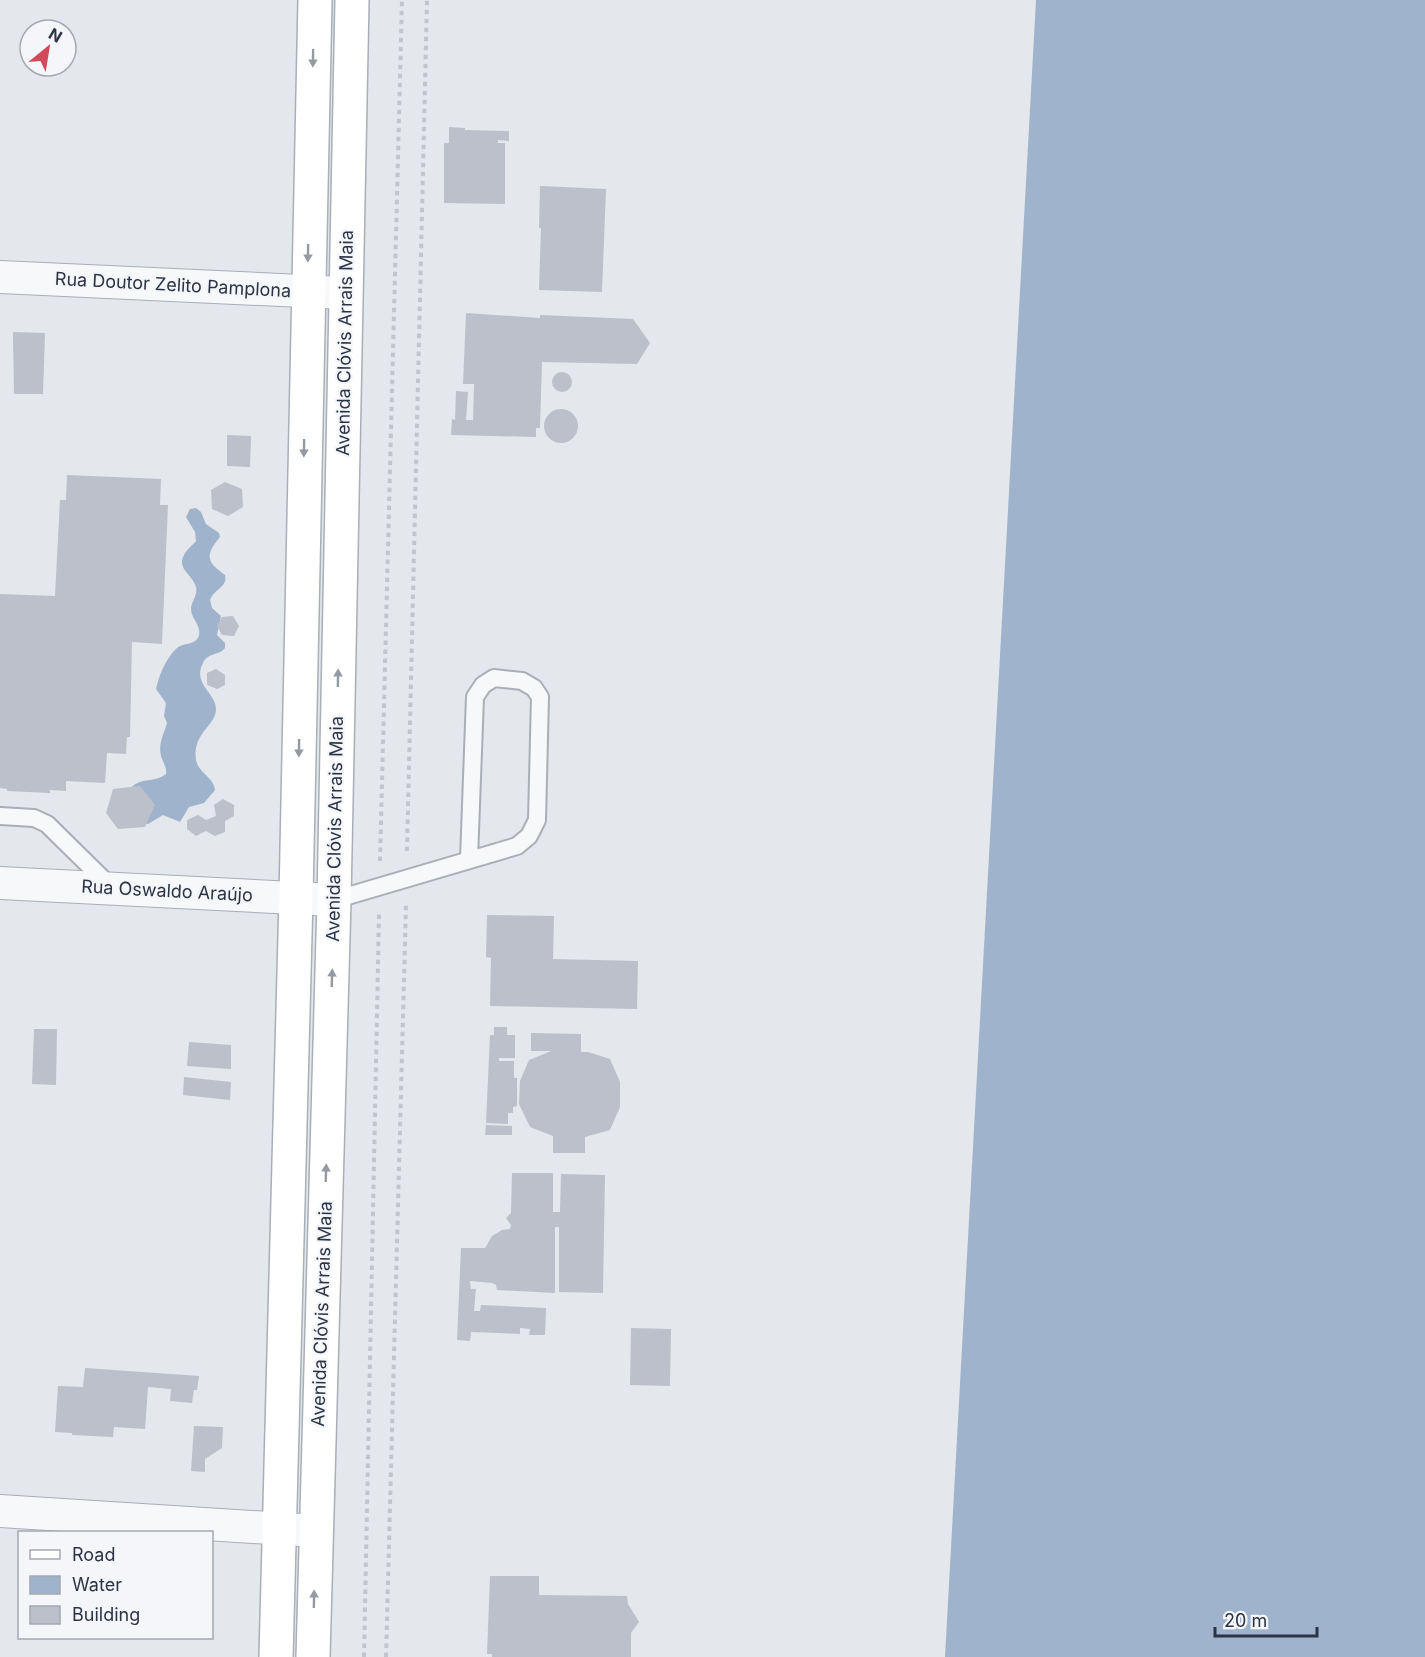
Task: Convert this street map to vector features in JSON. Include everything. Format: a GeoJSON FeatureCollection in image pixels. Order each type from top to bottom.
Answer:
{"type":"FeatureCollection","features":[{"type":"Feature","properties":{"kind":"main road","name":"Avenida Clóvis Arrais Maia"},"geometry":{"type":"LineString","coordinates":[[276,1657],[296,897],[315,0]]}},
{"type":"Feature","properties":{"kind":"main road","name":"Avenida Clóvis Arrais Maia"},"geometry":{"type":"LineString","coordinates":[[313,1657],[334,900],[352,0]]}},
{"type":"Feature","properties":{"kind":"street","name":"Rua Doutor Zelito Pamplona"},"geometry":{"type":"LineString","coordinates":[[0,277],[345,293]]}},
{"type":"Feature","properties":{"kind":"street","name":"Rua Oswaldo Araújo"},"geometry":{"type":"LineString","coordinates":[[0,883],[334,900]]}},
{"type":"Feature","properties":{"kind":"street"},"geometry":{"type":"LineString","coordinates":[[0,1511],[316,1531]]}},
{"type":"Feature","properties":{"kind":"lane"},"geometry":{"type":"LineString","coordinates":[[334,900],[517,846],[529,836],[537,820],[540,697],[534,688],[522,681],[494,678],[483,685],[475,697],[469,859]]}},
{"type":"Feature","properties":{"kind":"lane"},"geometry":{"type":"LineString","coordinates":[[0,816],[34,818],[47,824],[112,888]]}},
{"type":"Feature","properties":{"kind":"path"},"geometry":{"type":"LineString","coordinates":[[364,1657],[402,0]]}},
{"type":"Feature","properties":{"kind":"path"},"geometry":{"type":"LineString","coordinates":[[386,1657],[427,0]]}},
{"type":"Feature","properties":{"kind":"water"},"geometry":{"type":"Polygon","coordinates":[[[1036,0],[1425,0],[1425,1657],[945,1657],[1036,0]]]}},
{"type":"Feature","properties":{"kind":"water"},"geometry":{"type":"Polygon","coordinates":[[[196,508],[201,512],[206,524],[219,533],[220,537],[212,549],[210,558],[214,566],[225,575],[223,585],[210,600],[212,608],[221,616],[217,635],[225,643],[225,648],[208,657],[200,670],[202,683],[215,703],[216,709],[215,715],[197,743],[196,751],[198,765],[212,782],[215,790],[204,803],[189,807],[180,822],[163,815],[148,824],[145,823],[131,788],[139,782],[166,774],[160,747],[167,723],[164,716],[166,703],[156,689],[164,667],[173,652],[180,646],[195,641],[199,635],[199,628],[191,609],[196,587],[182,564],[185,553],[196,541],[195,532],[186,517],[190,509],[196,508]]]}},
{"type":"Feature","properties":{"kind":"building"},"geometry":{"type":"Polygon","coordinates":[[[449,127],[465,128],[465,130],[509,131],[509,141],[498,140],[498,143],[505,143],[505,204],[444,203],[444,143],[449,143],[449,127]]]}},
{"type":"Feature","properties":{"kind":"building"},"geometry":{"type":"Polygon","coordinates":[[[540,186],[606,189],[602,292],[539,290],[540,186]]]}},
{"type":"Feature","properties":{"kind":"building"},"geometry":{"type":"Polygon","coordinates":[[[466,313],[540,318],[540,315],[633,319],[650,343],[637,364],[542,362],[540,428],[536,428],[536,437],[451,435],[452,419],[455,420],[456,391],[468,392],[466,420],[473,420],[474,384],[463,384],[466,313]]]}},
{"type":"Feature","properties":{"kind":"building"},"geometry":{"type":"Polygon","coordinates":[[[13,332],[45,333],[43,394],[14,394],[13,332]]]}},
{"type":"Feature","properties":{"kind":"building"},"geometry":{"type":"Polygon","coordinates":[[[562,372],[569,375],[572,382],[569,389],[562,392],[555,389],[552,382],[555,375],[562,372]]]}},
{"type":"Feature","properties":{"kind":"building"},"geometry":{"type":"Polygon","coordinates":[[[561,409],[573,414],[578,426],[573,438],[561,443],[549,438],[544,426],[549,414],[561,409]]]}},
{"type":"Feature","properties":{"kind":"building"},"geometry":{"type":"Polygon","coordinates":[[[227,435],[251,436],[250,467],[227,466],[227,435]]]}},
{"type":"Feature","properties":{"kind":"building"},"geometry":{"type":"Polygon","coordinates":[[[67,475],[161,479],[160,505],[168,505],[162,644],[132,642],[130,737],[127,737],[126,754],[107,753],[105,783],[66,781],[66,791],[50,790],[50,793],[7,791],[7,789],[0,788],[0,594],[55,596],[60,500],[66,500],[67,475]]]}},
{"type":"Feature","properties":{"kind":"building"},"geometry":{"type":"Polygon","coordinates":[[[225,482],[242,489],[243,507],[228,516],[212,509],[211,490],[225,482]]]}},
{"type":"Feature","properties":{"kind":"building"},"geometry":{"type":"Polygon","coordinates":[[[233,616],[239,626],[234,636],[222,635],[217,626],[222,617],[233,616]]]}},
{"type":"Feature","properties":{"kind":"building"},"geometry":{"type":"Polygon","coordinates":[[[216,669],[225,675],[225,685],[217,689],[207,685],[207,673],[216,669]]]}},
{"type":"Feature","properties":{"kind":"building"},"geometry":{"type":"Polygon","coordinates":[[[140,786],[155,805],[145,827],[118,829],[106,813],[113,789],[140,786]]]}},
{"type":"Feature","properties":{"kind":"building"},"geometry":{"type":"Polygon","coordinates":[[[223,799],[234,805],[234,816],[225,821],[225,832],[215,836],[206,831],[196,836],[187,829],[187,820],[198,815],[206,820],[216,816],[214,805],[223,799]]]}},
{"type":"Feature","properties":{"kind":"building"},"geometry":{"type":"Polygon","coordinates":[[[487,915],[554,916],[553,959],[638,961],[637,1009],[490,1006],[491,958],[486,957],[487,915]]]}},
{"type":"Feature","properties":{"kind":"building"},"geometry":{"type":"Polygon","coordinates":[[[494,1027],[507,1027],[507,1035],[515,1035],[515,1058],[499,1058],[499,1061],[514,1061],[514,1078],[517,1078],[517,1106],[513,1107],[513,1113],[508,1113],[508,1124],[486,1123],[490,1035],[494,1035],[494,1027]]]}},
{"type":"Feature","properties":{"kind":"building"},"geometry":{"type":"Polygon","coordinates":[[[34,1029],[57,1029],[56,1085],[32,1084],[34,1029]]]}},
{"type":"Feature","properties":{"kind":"building"},"geometry":{"type":"Polygon","coordinates":[[[531,1033],[581,1034],[581,1052],[610,1059],[620,1082],[620,1107],[610,1130],[585,1137],[585,1153],[553,1153],[553,1136],[530,1127],[519,1104],[520,1081],[529,1060],[551,1051],[531,1051],[531,1033]]]}},
{"type":"Feature","properties":{"kind":"building"},"geometry":{"type":"Polygon","coordinates":[[[189,1042],[231,1045],[231,1069],[187,1066],[189,1042]]]}},
{"type":"Feature","properties":{"kind":"building"},"geometry":{"type":"Polygon","coordinates":[[[184,1077],[231,1082],[230,1100],[183,1095],[184,1077]]]}},
{"type":"Feature","properties":{"kind":"building"},"geometry":{"type":"Polygon","coordinates":[[[486,1125],[512,1126],[512,1135],[485,1135],[486,1125]]]}},
{"type":"Feature","properties":{"kind":"building"},"geometry":{"type":"Polygon","coordinates":[[[512,1173],[553,1173],[553,1212],[560,1212],[561,1174],[605,1175],[603,1293],[559,1292],[559,1227],[555,1227],[555,1293],[497,1290],[496,1285],[492,1283],[470,1281],[471,1289],[476,1289],[474,1311],[480,1311],[481,1305],[546,1308],[545,1335],[529,1335],[530,1329],[520,1328],[520,1334],[471,1332],[470,1341],[457,1340],[461,1248],[485,1248],[492,1236],[502,1230],[510,1229],[511,1225],[506,1218],[511,1213],[512,1173]]]}},
{"type":"Feature","properties":{"kind":"building"},"geometry":{"type":"Polygon","coordinates":[[[631,1328],[671,1329],[670,1386],[630,1385],[631,1328]]]}},
{"type":"Feature","properties":{"kind":"building"},"geometry":{"type":"Polygon","coordinates":[[[85,1368],[199,1376],[192,1403],[170,1401],[171,1389],[148,1387],[145,1429],[114,1427],[113,1437],[55,1432],[58,1386],[83,1387],[85,1368]]]}},
{"type":"Feature","properties":{"kind":"building"},"geometry":{"type":"Polygon","coordinates":[[[194,1426],[223,1427],[222,1448],[205,1459],[205,1472],[191,1471],[194,1426]]]}},
{"type":"Feature","properties":{"kind":"building"},"geometry":{"type":"Polygon","coordinates":[[[490,1576],[539,1576],[539,1595],[627,1596],[628,1604],[639,1622],[631,1633],[631,1657],[492,1657],[492,1654],[487,1654],[490,1576]]]}}]}
